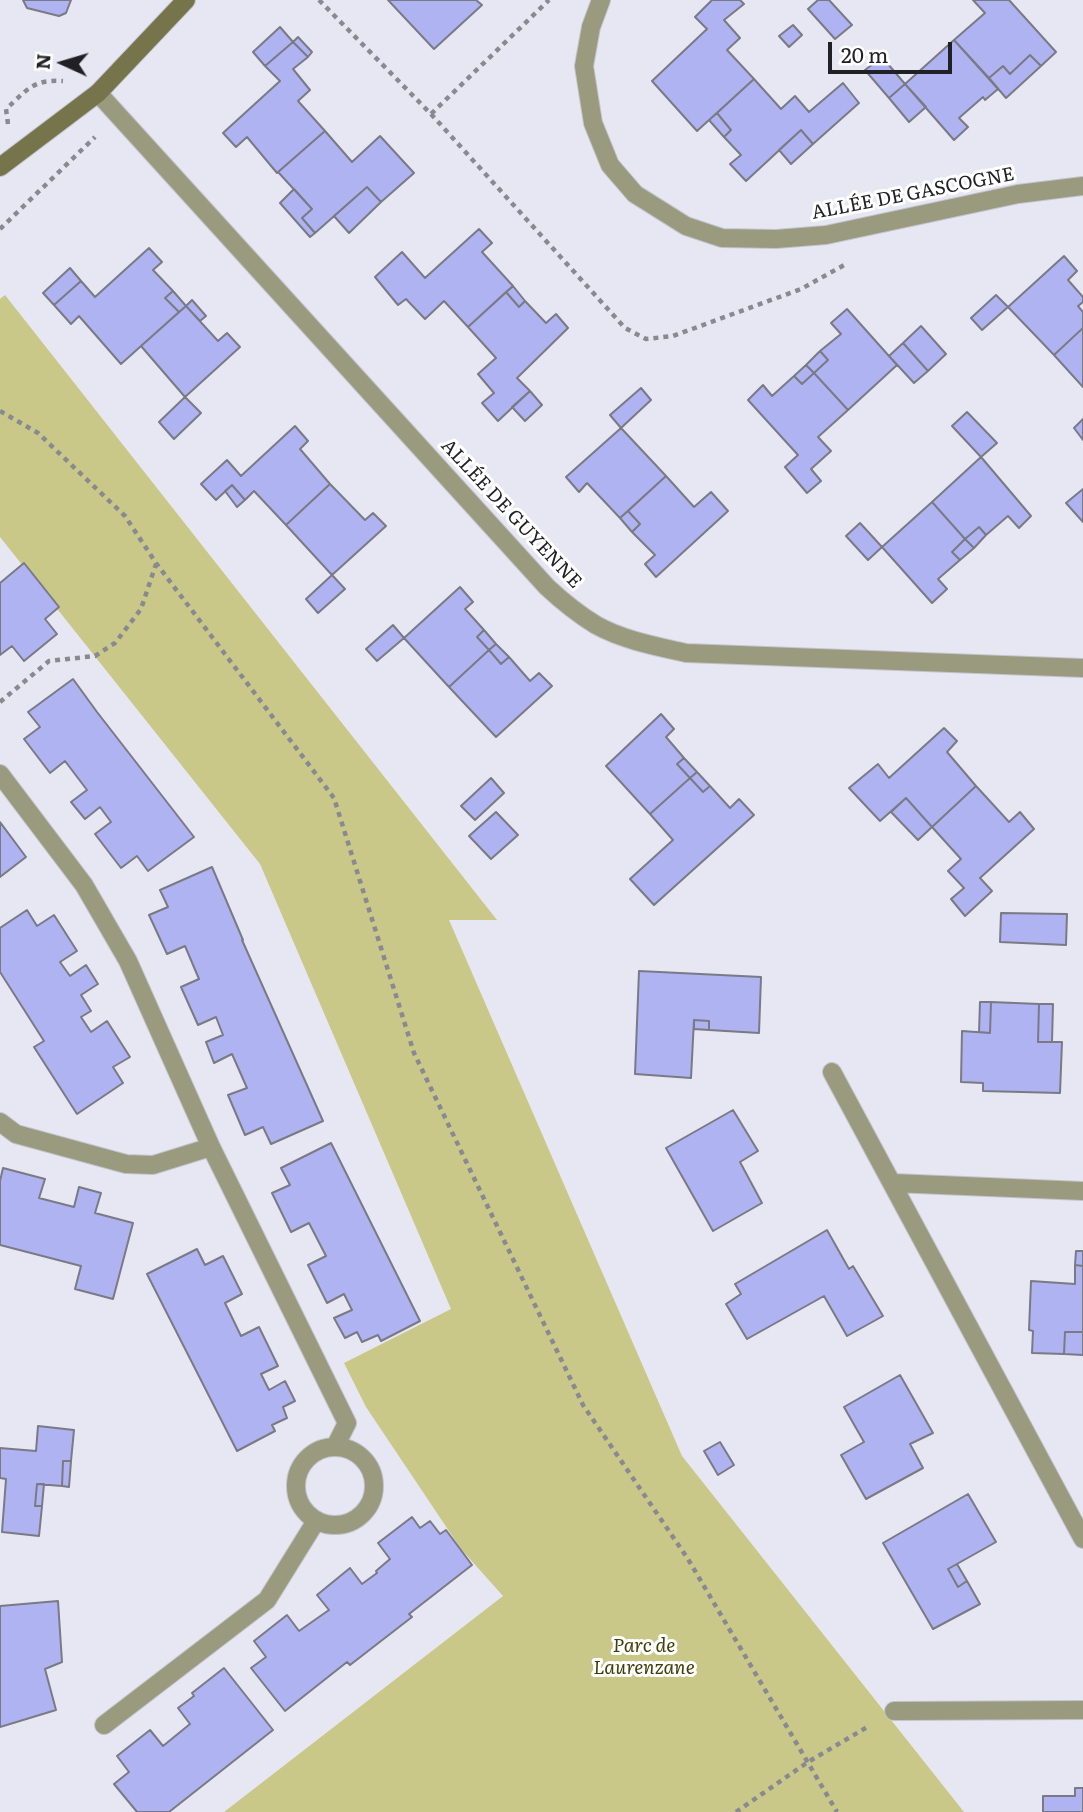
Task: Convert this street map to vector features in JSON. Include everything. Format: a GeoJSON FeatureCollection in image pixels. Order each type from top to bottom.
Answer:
{"type":"FeatureCollection","features":[{"type":"Feature","properties":{"kind":"street"},"geometry":{"type":"LineString","coordinates":[[0,167],[98,93],[186,0]]}},
{"type":"Feature","properties":{"kind":"street","name":"ALLÉE DE GASCOGNE"},"geometry":{"type":"LineString","coordinates":[[601,0],[591,27],[584,66],[593,123],[610,165],[635,194],[686,226],[722,239],[826,235],[1018,194],[1083,186]]}},
{"type":"Feature","properties":{"kind":"street","name":"ALLÉE DE GUYENNE"},"geometry":{"type":"LineString","coordinates":[[98,93],[547,587],[569,607],[597,625],[639,643],[686,653],[1083,668]]}},
{"type":"Feature","properties":{"kind":"street"},"geometry":{"type":"LineString","coordinates":[[0,774],[84,885],[128,961],[211,1147],[346,1423],[335,1447]]}},
{"type":"Feature","properties":{"kind":"street"},"geometry":{"type":"LineString","coordinates":[[832,1072],[1083,1538]]}},
{"type":"Feature","properties":{"kind":"street"},"geometry":{"type":"LineString","coordinates":[[0,1122],[16,1134],[126,1164],[153,1165],[211,1147]]}},
{"type":"Feature","properties":{"kind":"street"},"geometry":{"type":"LineString","coordinates":[[892,1183],[1083,1191]]}},
{"type":"Feature","properties":{"kind":"street"},"geometry":{"type":"LineString","coordinates":[[335,1447],[348,1449],[368,1466],[374,1491],[362,1514],[341,1525],[328,1525],[316,1521],[306,1513],[295,1490],[296,1477],[311,1455],[335,1447]]}},
{"type":"Feature","properties":{"kind":"street"},"geometry":{"type":"LineString","coordinates":[[104,1725],[267,1600],[316,1521]]}},
{"type":"Feature","properties":{"kind":"street"},"geometry":{"type":"LineString","coordinates":[[894,1711],[1083,1710]]}},
{"type":"Feature","properties":{"kind":"path"},"geometry":{"type":"LineString","coordinates":[[318,0],[431,114],[549,0]]}},
{"type":"Feature","properties":{"kind":"path"},"geometry":{"type":"LineString","coordinates":[[0,229],[102,131],[116,113]]}},
{"type":"Feature","properties":{"kind":"path"},"geometry":{"type":"LineString","coordinates":[[0,411],[37,433],[125,516],[156,563],[334,798],[414,1053],[583,1405],[688,1559],[837,1812]]}},
{"type":"Feature","properties":{"kind":"path"},"geometry":{"type":"LineString","coordinates":[[0,702],[49,661],[95,656],[115,643],[141,609],[156,563]]}},
{"type":"Feature","properties":{"kind":"path"},"geometry":{"type":"LineString","coordinates":[[736,1812],[808,1762],[894,1711]]}},
{"type":"Feature","properties":{"kind":"green space","name":"Parc de Laurenzane"},"geometry":{"type":"Polygon","coordinates":[[[5,295],[497,920],[449,920],[682,1456],[964,1812],[224,1812],[503,1596],[461,1549],[366,1407],[344,1363],[451,1309],[260,864],[0,537],[0,299],[5,295]]]}},
{"type":"Feature","properties":{"kind":"building"},"geometry":{"type":"Polygon","coordinates":[[[23,0],[71,0],[66,13],[59,16],[27,8],[23,0]]]}},
{"type":"Feature","properties":{"kind":"building"},"geometry":{"type":"Polygon","coordinates":[[[388,0],[476,0],[482,5],[434,49],[388,0]]]}},
{"type":"Feature","properties":{"kind":"building"},"geometry":{"type":"Polygon","coordinates":[[[712,0],[740,0],[744,4],[724,20],[740,38],[727,50],[754,79],[697,131],[652,81],[707,29],[695,17],[712,0]]]}},
{"type":"Feature","properties":{"kind":"building"},"geometry":{"type":"Polygon","coordinates":[[[818,0],[829,0],[852,25],[835,39],[808,9],[818,0]]]}},
{"type":"Feature","properties":{"kind":"building"},"geometry":{"type":"Polygon","coordinates":[[[973,0],[1009,0],[1056,52],[1041,66],[1030,55],[1010,74],[1003,66],[989,78],[954,40],[985,13],[973,0]]]}},
{"type":"Feature","properties":{"kind":"building"},"geometry":{"type":"Polygon","coordinates":[[[793,25],[802,35],[789,47],[779,36],[793,25]]]}},
{"type":"Feature","properties":{"kind":"building"},"geometry":{"type":"Polygon","coordinates":[[[280,27],[293,42],[265,66],[253,52],[280,27]]]}},
{"type":"Feature","properties":{"kind":"building"},"geometry":{"type":"Polygon","coordinates":[[[298,37],[312,52],[308,57],[293,42],[298,37]]]}},
{"type":"Feature","properties":{"kind":"building"},"geometry":{"type":"Polygon","coordinates":[[[954,40],[998,89],[985,100],[983,97],[959,118],[968,127],[954,140],[905,84],[954,40]]]}},
{"type":"Feature","properties":{"kind":"building"},"geometry":{"type":"Polygon","coordinates":[[[293,42],[308,57],[293,69],[310,90],[298,101],[325,131],[277,173],[247,137],[236,147],[223,133],[280,81],[265,66],[293,42]]]}},
{"type":"Feature","properties":{"kind":"building"},"geometry":{"type":"Polygon","coordinates":[[[1030,55],[1041,66],[1006,98],[989,78],[1003,66],[1010,74],[1030,55]]]}},
{"type":"Feature","properties":{"kind":"building"},"geometry":{"type":"Polygon","coordinates":[[[882,57],[905,84],[889,98],[865,70],[882,57]]]}},
{"type":"Feature","properties":{"kind":"building"},"geometry":{"type":"Polygon","coordinates":[[[754,79],[781,109],[795,96],[809,112],[843,83],[859,103],[813,144],[801,130],[746,181],[730,164],[741,155],[724,137],[731,130],[717,113],[754,79]]]}},
{"type":"Feature","properties":{"kind":"building"},"geometry":{"type":"Polygon","coordinates":[[[905,84],[926,107],[909,122],[889,98],[905,84]]]}},
{"type":"Feature","properties":{"kind":"building"},"geometry":{"type":"Polygon","coordinates":[[[717,113],[731,130],[724,137],[709,120],[717,113]]]}},
{"type":"Feature","properties":{"kind":"building"},"geometry":{"type":"Polygon","coordinates":[[[801,130],[813,144],[791,164],[779,150],[801,130]]]}},
{"type":"Feature","properties":{"kind":"building"},"geometry":{"type":"Polygon","coordinates":[[[325,131],[352,162],[380,136],[414,173],[381,202],[367,187],[315,233],[302,218],[312,209],[278,172],[325,131]]]}},
{"type":"Feature","properties":{"kind":"building"},"geometry":{"type":"Polygon","coordinates":[[[367,187],[381,202],[349,233],[334,216],[367,187]]]}},
{"type":"Feature","properties":{"kind":"building"},"geometry":{"type":"Polygon","coordinates":[[[294,189],[312,209],[302,218],[315,233],[310,237],[280,203],[294,189]]]}},
{"type":"Feature","properties":{"kind":"building"},"geometry":{"type":"Polygon","coordinates":[[[479,229],[492,243],[482,252],[513,286],[468,327],[444,301],[425,319],[406,299],[398,305],[375,277],[402,252],[425,278],[479,229]]]}},
{"type":"Feature","properties":{"kind":"building"},"geometry":{"type":"Polygon","coordinates":[[[149,248],[162,262],[153,270],[173,291],[165,298],[179,312],[121,364],[79,316],[71,324],[54,305],[81,281],[95,297],[149,248]]]}},
{"type":"Feature","properties":{"kind":"building"},"geometry":{"type":"Polygon","coordinates":[[[1064,256],[1077,271],[1068,280],[1083,297],[1083,302],[1078,306],[1083,312],[1083,328],[1054,355],[1008,307],[1064,256]]]}},
{"type":"Feature","properties":{"kind":"building"},"geometry":{"type":"Polygon","coordinates":[[[70,268],[81,281],[54,305],[43,293],[70,268]]]}},
{"type":"Feature","properties":{"kind":"building"},"geometry":{"type":"Polygon","coordinates":[[[513,286],[525,301],[519,307],[506,292],[513,286]]]}},
{"type":"Feature","properties":{"kind":"building"},"geometry":{"type":"Polygon","coordinates":[[[173,291],[186,306],[179,312],[165,298],[173,291]]]}},
{"type":"Feature","properties":{"kind":"building"},"geometry":{"type":"Polygon","coordinates":[[[506,292],[519,307],[525,301],[546,323],[556,314],[568,328],[517,378],[530,391],[498,421],[482,403],[494,393],[478,374],[496,358],[468,327],[506,292]]]}},
{"type":"Feature","properties":{"kind":"building"},"geometry":{"type":"Polygon","coordinates":[[[996,295],[1008,307],[982,330],[971,318],[996,295]]]}},
{"type":"Feature","properties":{"kind":"building"},"geometry":{"type":"Polygon","coordinates":[[[192,300],[206,316],[200,321],[186,306],[192,300]]]}},
{"type":"Feature","properties":{"kind":"building"},"geometry":{"type":"Polygon","coordinates":[[[186,306],[218,341],[227,333],[240,347],[185,397],[141,346],[186,306]]]}},
{"type":"Feature","properties":{"kind":"building"},"geometry":{"type":"Polygon","coordinates":[[[847,309],[897,365],[848,410],[814,373],[828,360],[820,351],[841,334],[831,323],[847,309]]]}},
{"type":"Feature","properties":{"kind":"building"},"geometry":{"type":"Polygon","coordinates":[[[921,326],[946,354],[928,371],[903,343],[921,326]]]}},
{"type":"Feature","properties":{"kind":"building"},"geometry":{"type":"Polygon","coordinates":[[[1083,328],[1083,387],[1054,355],[1083,328]]]}},
{"type":"Feature","properties":{"kind":"building"},"geometry":{"type":"Polygon","coordinates":[[[903,343],[928,371],[914,383],[889,356],[903,343]]]}},
{"type":"Feature","properties":{"kind":"building"},"geometry":{"type":"Polygon","coordinates":[[[820,351],[828,360],[814,373],[806,365],[820,351]]]}},
{"type":"Feature","properties":{"kind":"building"},"geometry":{"type":"Polygon","coordinates":[[[806,365],[814,373],[802,384],[794,376],[806,365]]]}},
{"type":"Feature","properties":{"kind":"building"},"geometry":{"type":"Polygon","coordinates":[[[814,373],[848,410],[818,437],[831,451],[811,469],[821,481],[807,493],[785,467],[798,455],[748,400],[763,385],[772,396],[794,376],[802,384],[814,373]]]}},
{"type":"Feature","properties":{"kind":"building"},"geometry":{"type":"Polygon","coordinates":[[[641,388],[651,400],[621,428],[610,415],[641,388]]]}},
{"type":"Feature","properties":{"kind":"building"},"geometry":{"type":"Polygon","coordinates":[[[530,391],[542,405],[525,421],[512,407],[530,391]]]}},
{"type":"Feature","properties":{"kind":"building"},"geometry":{"type":"Polygon","coordinates":[[[185,397],[201,413],[174,439],[159,422],[185,397]]]}},
{"type":"Feature","properties":{"kind":"building"},"geometry":{"type":"Polygon","coordinates":[[[967,412],[997,443],[981,457],[952,426],[967,412]]]}},
{"type":"Feature","properties":{"kind":"building"},"geometry":{"type":"Polygon","coordinates":[[[1083,419],[1083,440],[1074,428],[1083,419]]]}},
{"type":"Feature","properties":{"kind":"building"},"geometry":{"type":"Polygon","coordinates":[[[295,426],[308,441],[300,449],[330,484],[286,525],[254,491],[245,500],[232,485],[216,500],[201,484],[227,460],[241,476],[295,426]]]}},
{"type":"Feature","properties":{"kind":"building"},"geometry":{"type":"Polygon","coordinates":[[[621,428],[666,476],[620,518],[587,483],[579,492],[566,477],[621,428]]]}},
{"type":"Feature","properties":{"kind":"building"},"geometry":{"type":"Polygon","coordinates":[[[981,457],[1031,516],[1019,528],[1008,516],[986,535],[979,527],[965,539],[932,502],[981,457]]]}},
{"type":"Feature","properties":{"kind":"building"},"geometry":{"type":"Polygon","coordinates":[[[666,476],[694,507],[711,492],[728,511],[656,577],[645,564],[655,555],[632,532],[640,524],[628,511],[666,476]]]}},
{"type":"Feature","properties":{"kind":"building"},"geometry":{"type":"Polygon","coordinates":[[[330,484],[365,520],[373,513],[386,526],[332,575],[286,525],[330,484]]]}},
{"type":"Feature","properties":{"kind":"building"},"geometry":{"type":"Polygon","coordinates":[[[232,485],[245,500],[237,507],[225,491],[232,485]]]}},
{"type":"Feature","properties":{"kind":"building"},"geometry":{"type":"Polygon","coordinates":[[[1083,489],[1083,522],[1066,503],[1083,489]]]}},
{"type":"Feature","properties":{"kind":"building"},"geometry":{"type":"Polygon","coordinates":[[[932,502],[965,539],[952,552],[960,560],[938,579],[947,589],[932,603],[882,547],[932,502]]]}},
{"type":"Feature","properties":{"kind":"building"},"geometry":{"type":"Polygon","coordinates":[[[628,511],[640,524],[632,532],[620,518],[628,511]]]}},
{"type":"Feature","properties":{"kind":"building"},"geometry":{"type":"Polygon","coordinates":[[[860,523],[882,547],[868,560],[846,536],[860,523]]]}},
{"type":"Feature","properties":{"kind":"building"},"geometry":{"type":"Polygon","coordinates":[[[979,527],[986,535],[974,548],[965,539],[979,527]]]}},
{"type":"Feature","properties":{"kind":"building"},"geometry":{"type":"Polygon","coordinates":[[[965,539],[974,548],[960,560],[952,552],[965,539]]]}},
{"type":"Feature","properties":{"kind":"building"},"geometry":{"type":"Polygon","coordinates":[[[24,563],[59,607],[45,619],[57,634],[24,661],[12,646],[0,655],[0,583],[24,563]]]}},
{"type":"Feature","properties":{"kind":"building"},"geometry":{"type":"Polygon","coordinates":[[[332,575],[345,589],[318,613],[306,599],[332,575]]]}},
{"type":"Feature","properties":{"kind":"building"},"geometry":{"type":"Polygon","coordinates":[[[460,587],[473,602],[465,609],[484,630],[477,637],[489,650],[449,687],[404,638],[460,587]]]}},
{"type":"Feature","properties":{"kind":"building"},"geometry":{"type":"Polygon","coordinates":[[[393,625],[404,638],[377,661],[366,649],[393,625]]]}},
{"type":"Feature","properties":{"kind":"building"},"geometry":{"type":"Polygon","coordinates":[[[484,630],[496,644],[489,650],[477,637],[484,630]]]}},
{"type":"Feature","properties":{"kind":"building"},"geometry":{"type":"Polygon","coordinates":[[[496,644],[509,657],[501,664],[489,650],[496,644]]]}},
{"type":"Feature","properties":{"kind":"building"},"geometry":{"type":"Polygon","coordinates":[[[489,650],[501,664],[509,657],[530,681],[539,673],[552,686],[496,737],[449,687],[489,650]]]}},
{"type":"Feature","properties":{"kind":"building"},"geometry":{"type":"Polygon","coordinates":[[[73,679],[194,837],[148,871],[137,856],[121,868],[95,834],[111,822],[100,807],[85,819],[71,802],[87,790],[65,761],[50,773],[24,739],[40,727],[28,712],[73,679]]]}},
{"type":"Feature","properties":{"kind":"building"},"geometry":{"type":"Polygon","coordinates":[[[661,714],[674,729],[666,737],[684,758],[677,764],[690,778],[650,814],[606,766],[661,714]]]}},
{"type":"Feature","properties":{"kind":"building"},"geometry":{"type":"Polygon","coordinates":[[[944,728],[957,741],[947,752],[976,786],[932,827],[906,798],[880,821],[849,788],[878,764],[889,778],[944,728]]]}},
{"type":"Feature","properties":{"kind":"building"},"geometry":{"type":"Polygon","coordinates":[[[684,758],[697,772],[690,778],[677,764],[684,758]]]}},
{"type":"Feature","properties":{"kind":"building"},"geometry":{"type":"Polygon","coordinates":[[[697,772],[710,786],[703,792],[690,778],[697,772]]]}},
{"type":"Feature","properties":{"kind":"building"},"geometry":{"type":"Polygon","coordinates":[[[491,778],[504,793],[475,820],[461,806],[491,778]]]}},
{"type":"Feature","properties":{"kind":"building"},"geometry":{"type":"Polygon","coordinates":[[[690,778],[703,792],[710,786],[730,808],[739,799],[754,815],[654,905],[630,879],[673,840],[650,814],[690,778]]]}},
{"type":"Feature","properties":{"kind":"building"},"geometry":{"type":"Polygon","coordinates":[[[976,786],[1009,822],[1020,812],[1034,829],[980,878],[992,891],[965,916],[951,899],[964,888],[948,871],[961,859],[932,827],[976,786]]]}},
{"type":"Feature","properties":{"kind":"building"},"geometry":{"type":"Polygon","coordinates":[[[906,798],[932,827],[918,840],[891,812],[906,798]]]}},
{"type":"Feature","properties":{"kind":"building"},"geometry":{"type":"Polygon","coordinates":[[[496,812],[518,835],[491,859],[469,836],[496,812]]]}},
{"type":"Feature","properties":{"kind":"building"},"geometry":{"type":"Polygon","coordinates":[[[0,822],[26,857],[0,877],[0,822]]]}},
{"type":"Feature","properties":{"kind":"building"},"geometry":{"type":"Polygon","coordinates":[[[212,867],[323,1121],[271,1144],[263,1127],[245,1135],[228,1095],[247,1088],[232,1054],[214,1063],[206,1042],[223,1035],[216,1017],[198,1025],[181,987],[199,979],[185,946],[167,954],[149,915],[168,907],[160,890],[212,867]]]}},
{"type":"Feature","properties":{"kind":"building"},"geometry":{"type":"Polygon","coordinates":[[[27,910],[37,926],[54,915],[77,951],[60,962],[70,976],[86,965],[98,984],[81,995],[91,1011],[81,1017],[91,1032],[107,1021],[130,1057],[113,1067],[123,1083],[77,1114],[34,1047],[44,1041],[0,972],[0,928],[27,910]]]}},
{"type":"Feature","properties":{"kind":"building"},"geometry":{"type":"Polygon","coordinates":[[[1001,913],[1067,914],[1066,945],[1000,942],[1001,913]]]}},
{"type":"Feature","properties":{"kind":"building"},"geometry":{"type":"Polygon","coordinates":[[[639,971],[761,977],[759,1033],[709,1030],[709,1021],[694,1020],[691,1078],[635,1074],[639,971]]]}},
{"type":"Feature","properties":{"kind":"building"},"geometry":{"type":"Polygon","coordinates":[[[980,1002],[991,1002],[990,1033],[979,1032],[980,1002]]]}},
{"type":"Feature","properties":{"kind":"building"},"geometry":{"type":"Polygon","coordinates":[[[991,1002],[1039,1004],[1038,1042],[1062,1042],[1060,1093],[983,1091],[983,1083],[961,1082],[962,1031],[990,1033],[991,1002]]]}},
{"type":"Feature","properties":{"kind":"building"},"geometry":{"type":"Polygon","coordinates":[[[1039,1004],[1053,1004],[1052,1042],[1038,1042],[1039,1004]]]}},
{"type":"Feature","properties":{"kind":"building"},"geometry":{"type":"Polygon","coordinates":[[[694,1020],[709,1021],[709,1030],[694,1029],[694,1020]]]}},
{"type":"Feature","properties":{"kind":"building"},"geometry":{"type":"Polygon","coordinates":[[[733,1110],[758,1151],[740,1162],[762,1203],[713,1231],[666,1148],[733,1110]]]}},
{"type":"Feature","properties":{"kind":"building"},"geometry":{"type":"Polygon","coordinates":[[[331,1143],[420,1321],[381,1341],[378,1335],[362,1342],[357,1332],[345,1338],[334,1318],[352,1310],[344,1294],[327,1303],[308,1265],[326,1256],[309,1223],[291,1232],[272,1193],[290,1185],[281,1168],[331,1143]]]}},
{"type":"Feature","properties":{"kind":"building"},"geometry":{"type":"Polygon","coordinates":[[[3,1168],[45,1179],[39,1198],[74,1207],[79,1187],[101,1193],[95,1213],[133,1223],[113,1299],[75,1289],[81,1266],[0,1245],[0,1181],[3,1168]]]}},
{"type":"Feature","properties":{"kind":"building"},"geometry":{"type":"Polygon","coordinates":[[[827,1230],[849,1269],[853,1266],[883,1316],[847,1336],[824,1296],[747,1339],[726,1304],[741,1294],[735,1284],[827,1230]]]}},
{"type":"Feature","properties":{"kind":"building"},"geometry":{"type":"Polygon","coordinates":[[[197,1249],[205,1265],[223,1256],[242,1294],[225,1303],[241,1336],[259,1327],[278,1366],[261,1374],[269,1390],[285,1381],[295,1401],[283,1407],[287,1418],[272,1425],[275,1431],[237,1451],[147,1274],[197,1249]]]}},
{"type":"Feature","properties":{"kind":"building"},"geometry":{"type":"Polygon","coordinates":[[[1076,1251],[1083,1251],[1083,1266],[1075,1265],[1076,1251]]]}},
{"type":"Feature","properties":{"kind":"building"},"geometry":{"type":"Polygon","coordinates":[[[1075,1265],[1083,1266],[1083,1332],[1065,1332],[1064,1354],[1032,1353],[1033,1331],[1029,1330],[1031,1281],[1075,1284],[1075,1265]]]}},
{"type":"Feature","properties":{"kind":"building"},"geometry":{"type":"Polygon","coordinates":[[[1065,1332],[1083,1332],[1083,1355],[1064,1354],[1065,1332]]]}},
{"type":"Feature","properties":{"kind":"building"},"geometry":{"type":"Polygon","coordinates":[[[900,1375],[933,1433],[910,1444],[923,1468],[866,1499],[841,1455],[864,1442],[844,1407],[900,1375]]]}},
{"type":"Feature","properties":{"kind":"building"},"geometry":{"type":"Polygon","coordinates":[[[38,1426],[74,1430],[71,1461],[63,1461],[62,1486],[37,1484],[35,1506],[42,1506],[39,1536],[2,1532],[6,1479],[0,1478],[0,1448],[36,1451],[38,1426]]]}},
{"type":"Feature","properties":{"kind":"building"},"geometry":{"type":"Polygon","coordinates":[[[720,1442],[734,1465],[718,1475],[704,1451],[720,1442]]]}},
{"type":"Feature","properties":{"kind":"building"},"geometry":{"type":"Polygon","coordinates":[[[63,1461],[71,1461],[69,1487],[62,1486],[63,1461]]]}},
{"type":"Feature","properties":{"kind":"building"},"geometry":{"type":"Polygon","coordinates":[[[37,1484],[44,1484],[42,1506],[35,1506],[37,1484]]]}},
{"type":"Feature","properties":{"kind":"building"},"geometry":{"type":"Polygon","coordinates":[[[968,1494],[996,1542],[948,1569],[958,1587],[967,1581],[980,1604],[933,1629],[883,1543],[968,1494]]]}},
{"type":"Feature","properties":{"kind":"building"},"geometry":{"type":"Polygon","coordinates":[[[412,1517],[420,1528],[430,1521],[440,1534],[446,1530],[472,1565],[409,1614],[412,1617],[350,1665],[347,1662],[285,1711],[251,1668],[266,1657],[254,1641],[287,1615],[299,1631],[329,1610],[317,1595],[350,1568],[362,1584],[377,1573],[390,1559],[378,1543],[412,1517]]]}},
{"type":"Feature","properties":{"kind":"building"},"geometry":{"type":"Polygon","coordinates":[[[957,1564],[967,1581],[958,1587],[948,1569],[957,1564]]]}},
{"type":"Feature","properties":{"kind":"building"},"geometry":{"type":"Polygon","coordinates":[[[58,1601],[62,1662],[45,1669],[56,1710],[0,1727],[0,1606],[58,1601]]]}},
{"type":"Feature","properties":{"kind":"building"},"geometry":{"type":"Polygon","coordinates":[[[224,1668],[273,1730],[169,1812],[137,1812],[114,1784],[129,1772],[117,1756],[150,1730],[163,1746],[190,1724],[178,1708],[194,1696],[192,1693],[224,1668]]]}},
{"type":"Feature","properties":{"kind":"building"},"geometry":{"type":"Polygon","coordinates":[[[1075,1788],[1083,1788],[1083,1812],[1043,1812],[1043,1796],[1075,1796],[1075,1788]]]}}]}
